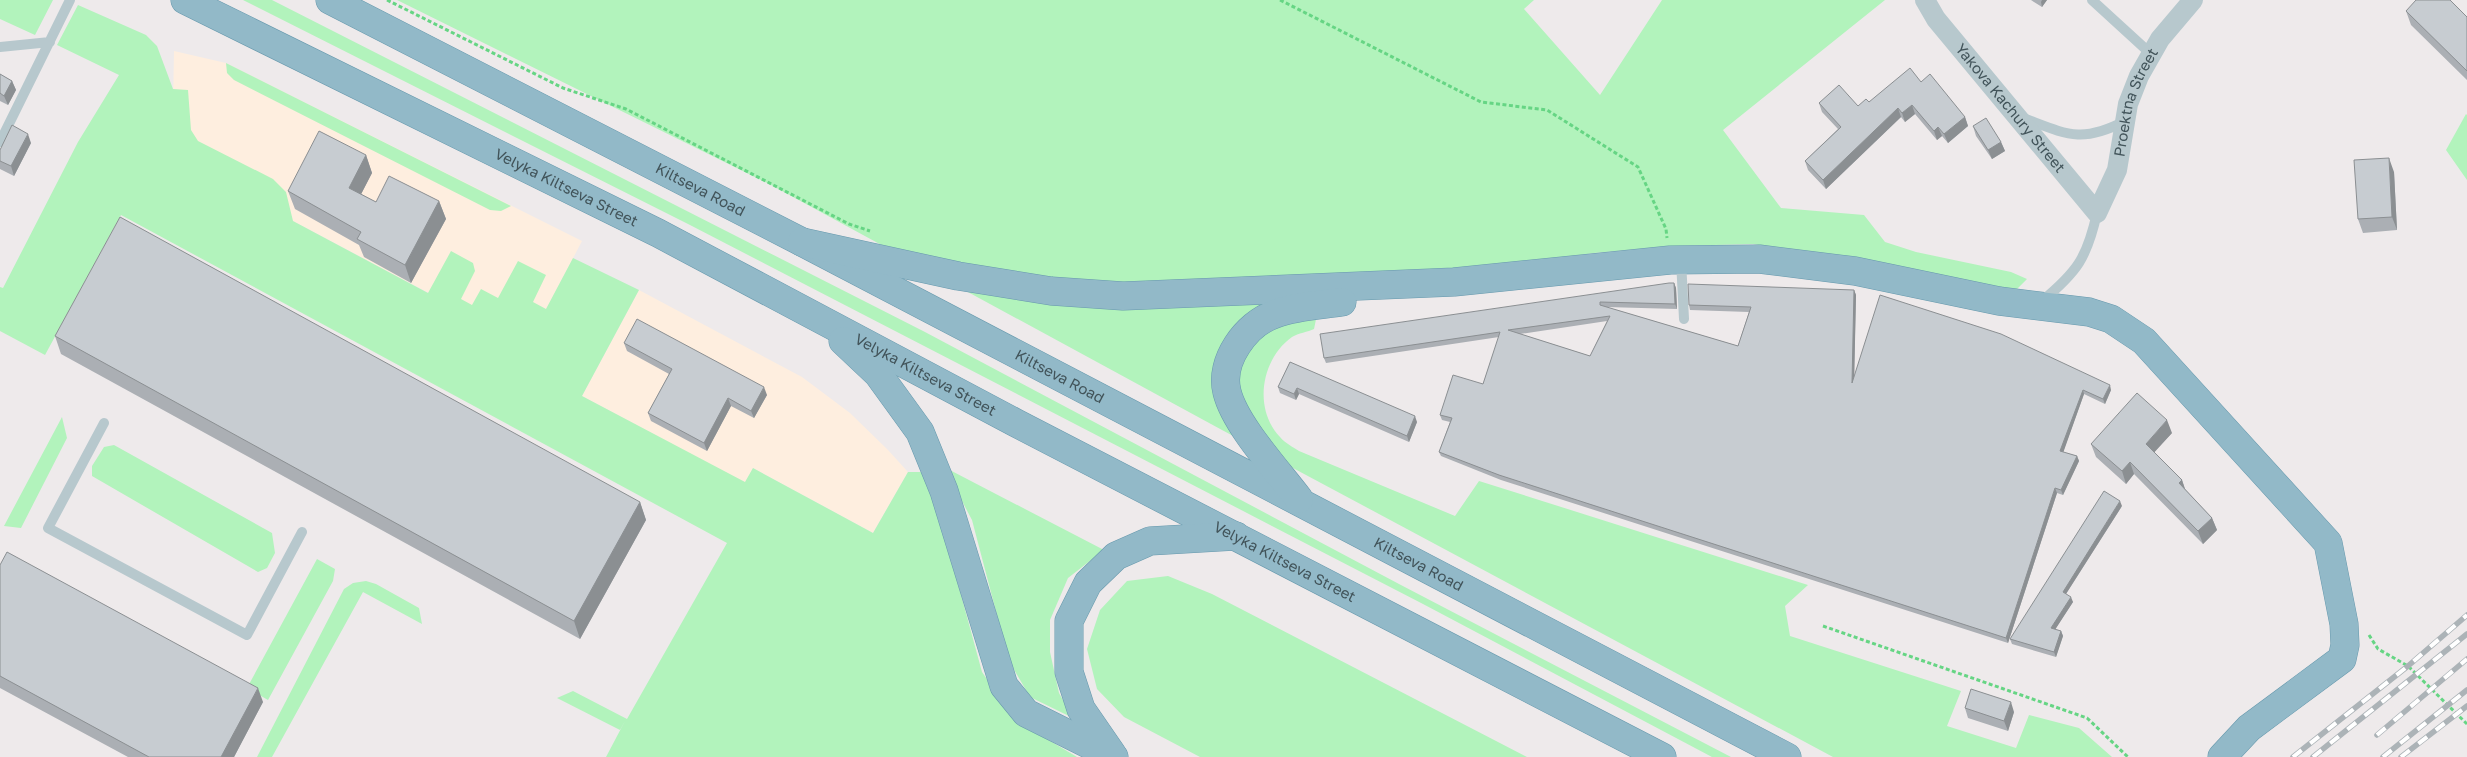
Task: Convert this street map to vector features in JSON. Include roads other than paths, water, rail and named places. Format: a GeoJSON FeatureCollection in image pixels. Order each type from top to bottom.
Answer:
{"type":"FeatureCollection","features":[{"type":"Feature","properties":{"kind":"highway","name":"Velyka Kiltseva Street"},"geometry":{"type":"LineString","coordinates":[[185,0],[602,205],[1016,423],[1662,757]]}},
{"type":"Feature","properties":{"kind":"highway","name":"Kiltseva Road"},"geometry":{"type":"LineString","coordinates":[[330,0],[802,242],[1786,757]]}},
{"type":"Feature","properties":{"kind":"highway"},"geometry":{"type":"LineString","coordinates":[[802,242],[958,276],[1091,295],[1122,296],[1454,282],[1675,260],[1759,259],[1855,270],[1954,292],[2035,306],[2089,312],[2111,319],[2144,341],[2328,543],[2344,624],[2345,645],[2342,659],[2249,728],[2222,757]]}},
{"type":"Feature","properties":{"kind":"highway"},"geometry":{"type":"LineString","coordinates":[[1305,506],[1238,417],[1226,392],[1226,366],[1238,344],[1252,328],[1274,314],[1454,282]]}},
{"type":"Feature","properties":{"kind":"highway"},"geometry":{"type":"LineString","coordinates":[[814,315],[878,374],[920,432],[944,491],[1004,686],[1026,713],[1114,757]]}},
{"type":"Feature","properties":{"kind":"highway"},"geometry":{"type":"LineString","coordinates":[[1114,757],[1081,709],[1069,672],[1069,621],[1088,583],[1116,556],[1150,541],[1237,536]]}},
{"type":"Feature","properties":{"kind":"street","name":"Yakova Kachury Street"},"geometry":{"type":"LineString","coordinates":[[1925,0],[1936,19],[2097,213]]}},
{"type":"Feature","properties":{"kind":"street","name":"Proektna Street"},"geometry":{"type":"LineString","coordinates":[[2097,213],[2117,170],[2128,104],[2160,39],[2193,0]]}},
{"type":"Feature","properties":{"kind":"lane"},"geometry":{"type":"LineString","coordinates":[[0,142],[70,0]]}},
{"type":"Feature","properties":{"kind":"lane"},"geometry":{"type":"LineString","coordinates":[[2092,0],[2151,54]]}},
{"type":"Feature","properties":{"kind":"lane"},"geometry":{"type":"LineString","coordinates":[[0,47],[50,42]]}},
{"type":"Feature","properties":{"kind":"lane"},"geometry":{"type":"LineString","coordinates":[[2016,115],[2056,130],[2079,135],[2102,133],[2126,120]]}},
{"type":"Feature","properties":{"kind":"lane"},"geometry":{"type":"LineString","coordinates":[[2035,306],[2068,279],[2079,265],[2092,234],[2097,213]]}},
{"type":"Feature","properties":{"kind":"lane"},"geometry":{"type":"LineString","coordinates":[[1675,260],[1684,319]]}},
{"type":"Feature","properties":{"kind":"lane"},"geometry":{"type":"LineString","coordinates":[[104,423],[48,528],[247,635],[302,532]]}},
{"type":"Feature","properties":{"kind":"railway"},"geometry":{"type":"LineString","coordinates":[[2293,757],[2408,666],[2467,615]]}},
{"type":"Feature","properties":{"kind":"railway"},"geometry":{"type":"LineString","coordinates":[[2313,757],[2467,634]]}},
{"type":"Feature","properties":{"kind":"railway"},"geometry":{"type":"LineString","coordinates":[[2377,735],[2467,659]]}},
{"type":"Feature","properties":{"kind":"railway"},"geometry":{"type":"LineString","coordinates":[[2383,757],[2467,690]]}},
{"type":"Feature","properties":{"kind":"railway"},"geometry":{"type":"LineString","coordinates":[[2401,757],[2467,706]]}}]}
